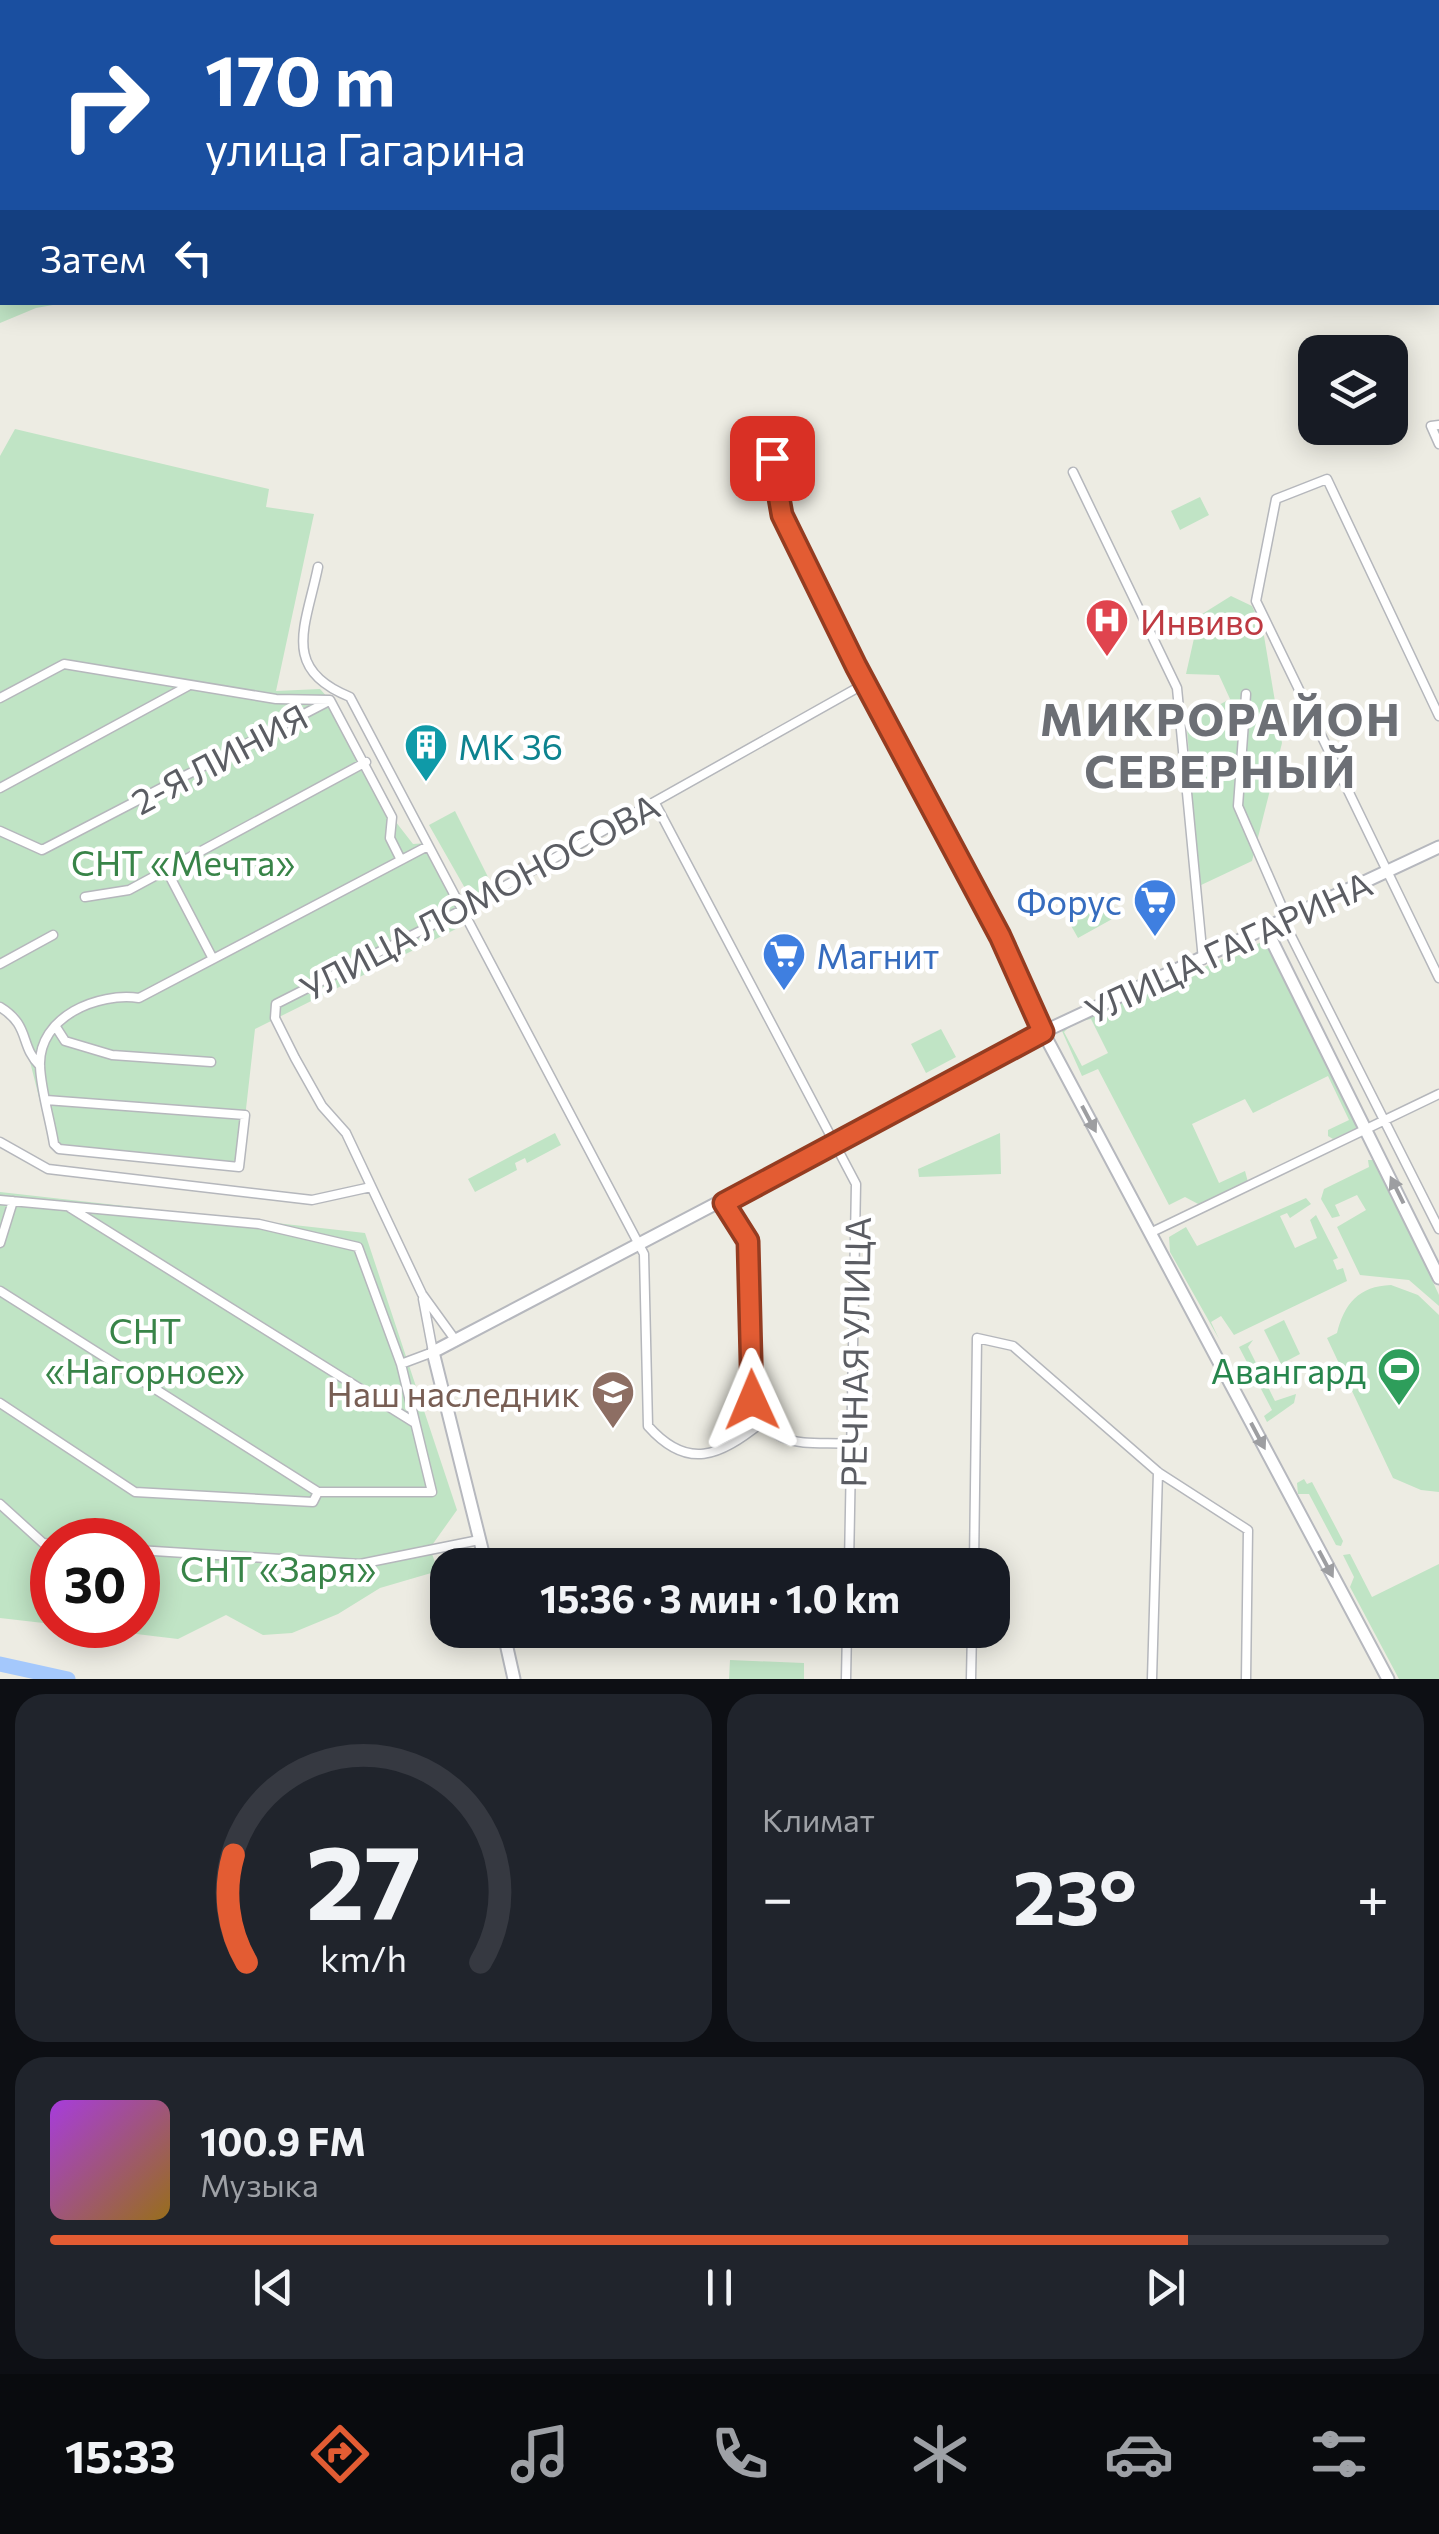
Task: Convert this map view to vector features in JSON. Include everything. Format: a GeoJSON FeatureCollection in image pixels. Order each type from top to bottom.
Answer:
{"type":"FeatureCollection","features":[{"type":"Feature","properties":{"kind":"street"},"geometry":{"type":"LineString","coordinates":[[1439,425],[1430,426],[1439,444]]}},
{"type":"Feature","properties":{"kind":"street"},"geometry":{"type":"LineString","coordinates":[[778,450],[772,458],[782,515],[1000,936],[1043,1032],[1388,1679]]}},
{"type":"Feature","properties":{"kind":"street"},"geometry":{"type":"LineString","coordinates":[[1073,472],[1177,688],[1202,960]]}},
{"type":"Feature","properties":{"kind":"street"},"geometry":{"type":"LineString","coordinates":[[1439,716],[1327,479],[1276,499],[1256,601],[1439,978]]}},
{"type":"Feature","properties":{"kind":"street"},"geometry":{"type":"LineString","coordinates":[[318,566],[302,645],[304,663],[313,676],[350,697],[640,1246],[649,1301],[648,1426],[667,1447],[703,1456],[729,1448],[760,1423]]}},
{"type":"Feature","properties":{"kind":"street"},"geometry":{"type":"LineString","coordinates":[[0,698],[64,664],[276,699],[330,700],[392,817],[390,838],[401,860]]}},
{"type":"Feature","properties":{"kind":"street","name":"УЛИЦА ЛОМОНОСОВА"},"geometry":{"type":"LineString","coordinates":[[371,1188],[346,1133],[322,1106],[273,1010],[283,999],[462,910],[866,683]]}},
{"type":"Feature","properties":{"kind":"street"},"geometry":{"type":"LineString","coordinates":[[0,788],[188,686]]}},
{"type":"Feature","properties":{"kind":"street"},"geometry":{"type":"LineString","coordinates":[[1246,694],[1238,806],[1286,916],[1284,922],[1439,1230]]}},
{"type":"Feature","properties":{"kind":"street","name":"2-Я ЛИНИЯ"},"geometry":{"type":"LineString","coordinates":[[0,831],[42,850],[330,700]]}},
{"type":"Feature","properties":{"kind":"street"},"geometry":{"type":"LineString","coordinates":[[85,898],[129,890],[366,762]]}},
{"type":"Feature","properties":{"kind":"street","name":"РЕЧНАЯ УЛИЦА"},"geometry":{"type":"LineString","coordinates":[[656,803],[857,1188],[849,1548]]}},
{"type":"Feature","properties":{"kind":"street"},"geometry":{"type":"LineString","coordinates":[[240,1167],[59,1149],[54,1144],[40,1066],[41,1051],[70,1014],[100,997],[138,998],[426,847]]}},
{"type":"Feature","properties":{"kind":"street","name":"УЛИЦА ГАГАРИНА"},"geometry":{"type":"LineString","coordinates":[[433,1352],[837,1144],[1043,1032],[1267,931],[1439,847]]}},
{"type":"Feature","properties":{"kind":"street"},"geometry":{"type":"LineString","coordinates":[[168,870],[212,960]]}},
{"type":"Feature","properties":{"kind":"street"},"geometry":{"type":"LineString","coordinates":[[1267,931],[1439,1278]]}},
{"type":"Feature","properties":{"kind":"street"},"geometry":{"type":"LineString","coordinates":[[0,964],[53,935]]}},
{"type":"Feature","properties":{"kind":"street"},"geometry":{"type":"LineString","coordinates":[[0,1007],[24,1025],[34,1061],[40,1066]]}},
{"type":"Feature","properties":{"kind":"street"},"geometry":{"type":"LineString","coordinates":[[56,1027],[65,1041],[112,1055],[211,1062]]}},
{"type":"Feature","properties":{"kind":"street"},"geometry":{"type":"LineString","coordinates":[[1150,1233],[1439,1094]]}},
{"type":"Feature","properties":{"kind":"street"},"geometry":{"type":"LineString","coordinates":[[46,1100],[245,1115],[237,1189]]}},
{"type":"Feature","properties":{"kind":"street"},"geometry":{"type":"LineString","coordinates":[[0,1142],[48,1168],[320,1200],[371,1188],[422,1294],[456,1340]]}},
{"type":"Feature","properties":{"kind":"street"},"geometry":{"type":"LineString","coordinates":[[0,1200],[260,1224],[358,1247],[401,1364],[432,1492],[318,1492],[0,1292]]}},
{"type":"Feature","properties":{"kind":"street"},"geometry":{"type":"LineString","coordinates":[[0,1243],[13,1201]]}},
{"type":"Feature","properties":{"kind":"street"},"geometry":{"type":"LineString","coordinates":[[724,1203],[748,1241],[752,1400],[760,1423],[780,1440],[852,1444]]}},
{"type":"Feature","properties":{"kind":"street"},"geometry":{"type":"LineString","coordinates":[[65,1204],[415,1423]]}},
{"type":"Feature","properties":{"kind":"street"},"geometry":{"type":"LineString","coordinates":[[422,1294],[481,1548]]}},
{"type":"Feature","properties":{"kind":"street"},"geometry":{"type":"LineString","coordinates":[[428,1328],[431,1322],[444,1322]]}},
{"type":"Feature","properties":{"kind":"street"},"geometry":{"type":"LineString","coordinates":[[974,1548],[978,1338],[1014,1346],[1158,1472],[1248,1530],[1246,1679]]}},
{"type":"Feature","properties":{"kind":"street"},"geometry":{"type":"LineString","coordinates":[[401,1364],[433,1352]]}},
{"type":"Feature","properties":{"kind":"street"},"geometry":{"type":"LineString","coordinates":[[0,1403],[135,1492],[313,1502],[318,1492]]}},
{"type":"Feature","properties":{"kind":"street"},"geometry":{"type":"LineString","coordinates":[[1152,1679],[1158,1472]]}},
{"type":"Feature","properties":{"kind":"street"},"geometry":{"type":"LineString","coordinates":[[0,1504],[30,1532]]}},
{"type":"Feature","properties":{"kind":"street"},"geometry":{"type":"LineString","coordinates":[[160,1551],[360,1564],[479,1540]]}},
{"type":"Feature","properties":{"kind":"street"},"geometry":{"type":"LineString","coordinates":[[507,1648],[514,1679]]}},
{"type":"Feature","properties":{"kind":"street"},"geometry":{"type":"LineString","coordinates":[[846,1679],[847,1648]]}},
{"type":"Feature","properties":{"kind":"street"},"geometry":{"type":"LineString","coordinates":[[971,1679],[972,1648]]}},
{"type":"Feature","properties":{"kind":"green space"},"geometry":{"type":"Polygon","coordinates":[[[0,305],[53,305],[36,308],[0,323],[0,305]]]}},
{"type":"Feature","properties":{"kind":"green space","name":"СНТ «Мечта»"},"geometry":{"type":"Polygon","coordinates":[[[15,429],[269,489],[266,507],[314,514],[276,691],[320,689],[330,700],[392,817],[413,844],[427,843],[468,923],[255,1029],[239,1171],[52,1149],[18,1014],[0,1003],[0,456],[15,429]]]}},
{"type":"Feature","properties":{"kind":"green space"},"geometry":{"type":"Polygon","coordinates":[[[1200,497],[1209,515],[1180,530],[1171,511],[1200,497]]]}},
{"type":"Feature","properties":{"kind":"green space"},"geometry":{"type":"Polygon","coordinates":[[[1231,596],[1252,606],[1263,630],[1282,743],[1252,861],[1199,886],[1186,716],[1202,714],[1230,699],[1219,675],[1186,674],[1199,616],[1231,596]]]}},
{"type":"Feature","properties":{"kind":"green space"},"geometry":{"type":"Polygon","coordinates":[[[455,811],[492,885],[470,897],[429,825],[455,811]]]}},
{"type":"Feature","properties":{"kind":"green space"},"geometry":{"type":"Polygon","coordinates":[[[1101,895],[1114,918],[1078,938],[1065,915],[1101,895]]]}},
{"type":"Feature","properties":{"kind":"green space"},"geometry":{"type":"Polygon","coordinates":[[[1264,941],[1356,1114],[1357,1128],[1333,1139],[1328,1136],[1328,1130],[1349,1120],[1328,1076],[1253,1113],[1245,1099],[1192,1124],[1219,1183],[1245,1171],[1248,1182],[1200,1205],[1185,1197],[1169,1205],[1098,1069],[1082,1076],[1062,1031],[1069,1027],[1064,1032],[1082,1066],[1108,1053],[1091,1019],[1081,1021],[1182,969],[1186,975],[1264,941]]]}},
{"type":"Feature","properties":{"kind":"green space"},"geometry":{"type":"Polygon","coordinates":[[[941,1029],[956,1057],[926,1073],[911,1044],[941,1029]]]}},
{"type":"Feature","properties":{"kind":"green space"},"geometry":{"type":"Polygon","coordinates":[[[555,1133],[561,1145],[527,1163],[525,1158],[515,1163],[517,1170],[475,1192],[468,1179],[555,1133]]]}},
{"type":"Feature","properties":{"kind":"green space"},"geometry":{"type":"Polygon","coordinates":[[[1000,1133],[1001,1174],[919,1177],[918,1169],[1000,1133]]]}},
{"type":"Feature","properties":{"kind":"green space"},"geometry":{"type":"Polygon","coordinates":[[[1368,1160],[1376,1160],[1439,1295],[1439,1306],[1409,1280],[1360,1275],[1337,1227],[1366,1210],[1357,1195],[1335,1205],[1340,1216],[1332,1218],[1321,1199],[1324,1189],[1369,1167],[1368,1160]]]}},
{"type":"Feature","properties":{"kind":"green space","name":"СНТ «Нагорное»"},"geometry":{"type":"Polygon","coordinates":[[[0,1192],[365,1233],[457,1510],[430,1548],[430,1573],[380,1588],[338,1614],[292,1633],[263,1635],[226,1615],[178,1639],[160,1637],[160,1518],[30,1518],[30,1621],[0,1618],[0,1192]]]}},
{"type":"Feature","properties":{"kind":"green space"},"geometry":{"type":"Polygon","coordinates":[[[1306,1198],[1311,1204],[1290,1218],[1287,1213],[1280,1216],[1295,1248],[1317,1238],[1310,1220],[1316,1215],[1338,1258],[1333,1260],[1337,1270],[1343,1268],[1347,1281],[1234,1335],[1221,1316],[1211,1322],[1219,1339],[1170,1252],[1169,1237],[1186,1227],[1197,1246],[1306,1198]]]}},
{"type":"Feature","properties":{"kind":"green space","name":"Авангард"},"geometry":{"type":"Polygon","coordinates":[[[1391,1285],[1418,1295],[1439,1315],[1439,1492],[1421,1490],[1393,1478],[1327,1338],[1337,1333],[1355,1298],[1370,1289],[1391,1285]]]}},
{"type":"Feature","properties":{"kind":"green space"},"geometry":{"type":"Polygon","coordinates":[[[1284,1320],[1300,1354],[1281,1364],[1264,1330],[1284,1320]]]}},
{"type":"Feature","properties":{"kind":"green space"},"geometry":{"type":"Polygon","coordinates":[[[1253,1340],[1248,1347],[1275,1401],[1296,1394],[1294,1403],[1267,1422],[1264,1416],[1272,1410],[1239,1347],[1253,1340]]]}},
{"type":"Feature","properties":{"kind":"green space"},"geometry":{"type":"Polygon","coordinates":[[[1304,1479],[1307,1484],[1312,1482],[1343,1541],[1341,1546],[1336,1545],[1309,1494],[1298,1494],[1297,1483],[1304,1479]]]}},
{"type":"Feature","properties":{"kind":"green space"},"geometry":{"type":"Polygon","coordinates":[[[1350,1554],[1372,1597],[1439,1564],[1439,1679],[1399,1679],[1350,1587],[1354,1577],[1343,1555],[1350,1554]]]}},
{"type":"Feature","properties":{"kind":"green space"},"geometry":{"type":"Polygon","coordinates":[[[730,1660],[804,1663],[804,1679],[729,1679],[730,1660]]]}},
{"type":"Feature","properties":{"kind":"waterway"},"geometry":{"type":"LineString","coordinates":[[0,1664],[68,1679]]}},
{"type":"Feature","properties":{"kind":"place","name":"Инвиво"},"geometry":{"type":"Point","coordinates":[1107,658]}},
{"type":"Feature","properties":{"kind":"place","name":"МК 36"},"geometry":{"type":"Point","coordinates":[426,783]}},
{"type":"Feature","properties":{"kind":"place","name":"Форус"},"geometry":{"type":"Point","coordinates":[1155,938]}},
{"type":"Feature","properties":{"kind":"place","name":"Магнит"},"geometry":{"type":"Point","coordinates":[784,992]}},
{"type":"Feature","properties":{"kind":"place","name":"Авангард"},"geometry":{"type":"Point","coordinates":[1399,1407]}},
{"type":"Feature","properties":{"kind":"place","name":"Наш наследник"},"geometry":{"type":"Point","coordinates":[613,1430]}},
{"type":"Feature","properties":{"kind":"district","name":"МИКРОРАЙОН СЕВЕРНЫЙ"},"geometry":{"type":"Point","coordinates":[1221,743]}},
{"type":"Feature","properties":{"kind":"route"},"geometry":{"type":"LineString","coordinates":[[752,1400],[748,1241],[724,1203],[1043,1032],[1000,936],[856,666],[782,515],[772,458]]}},
{"type":"Feature","properties":{"kind":"park label","name":"СНТ «Заря»"},"geometry":{"type":"Point","coordinates":[278,1567]}}]}
